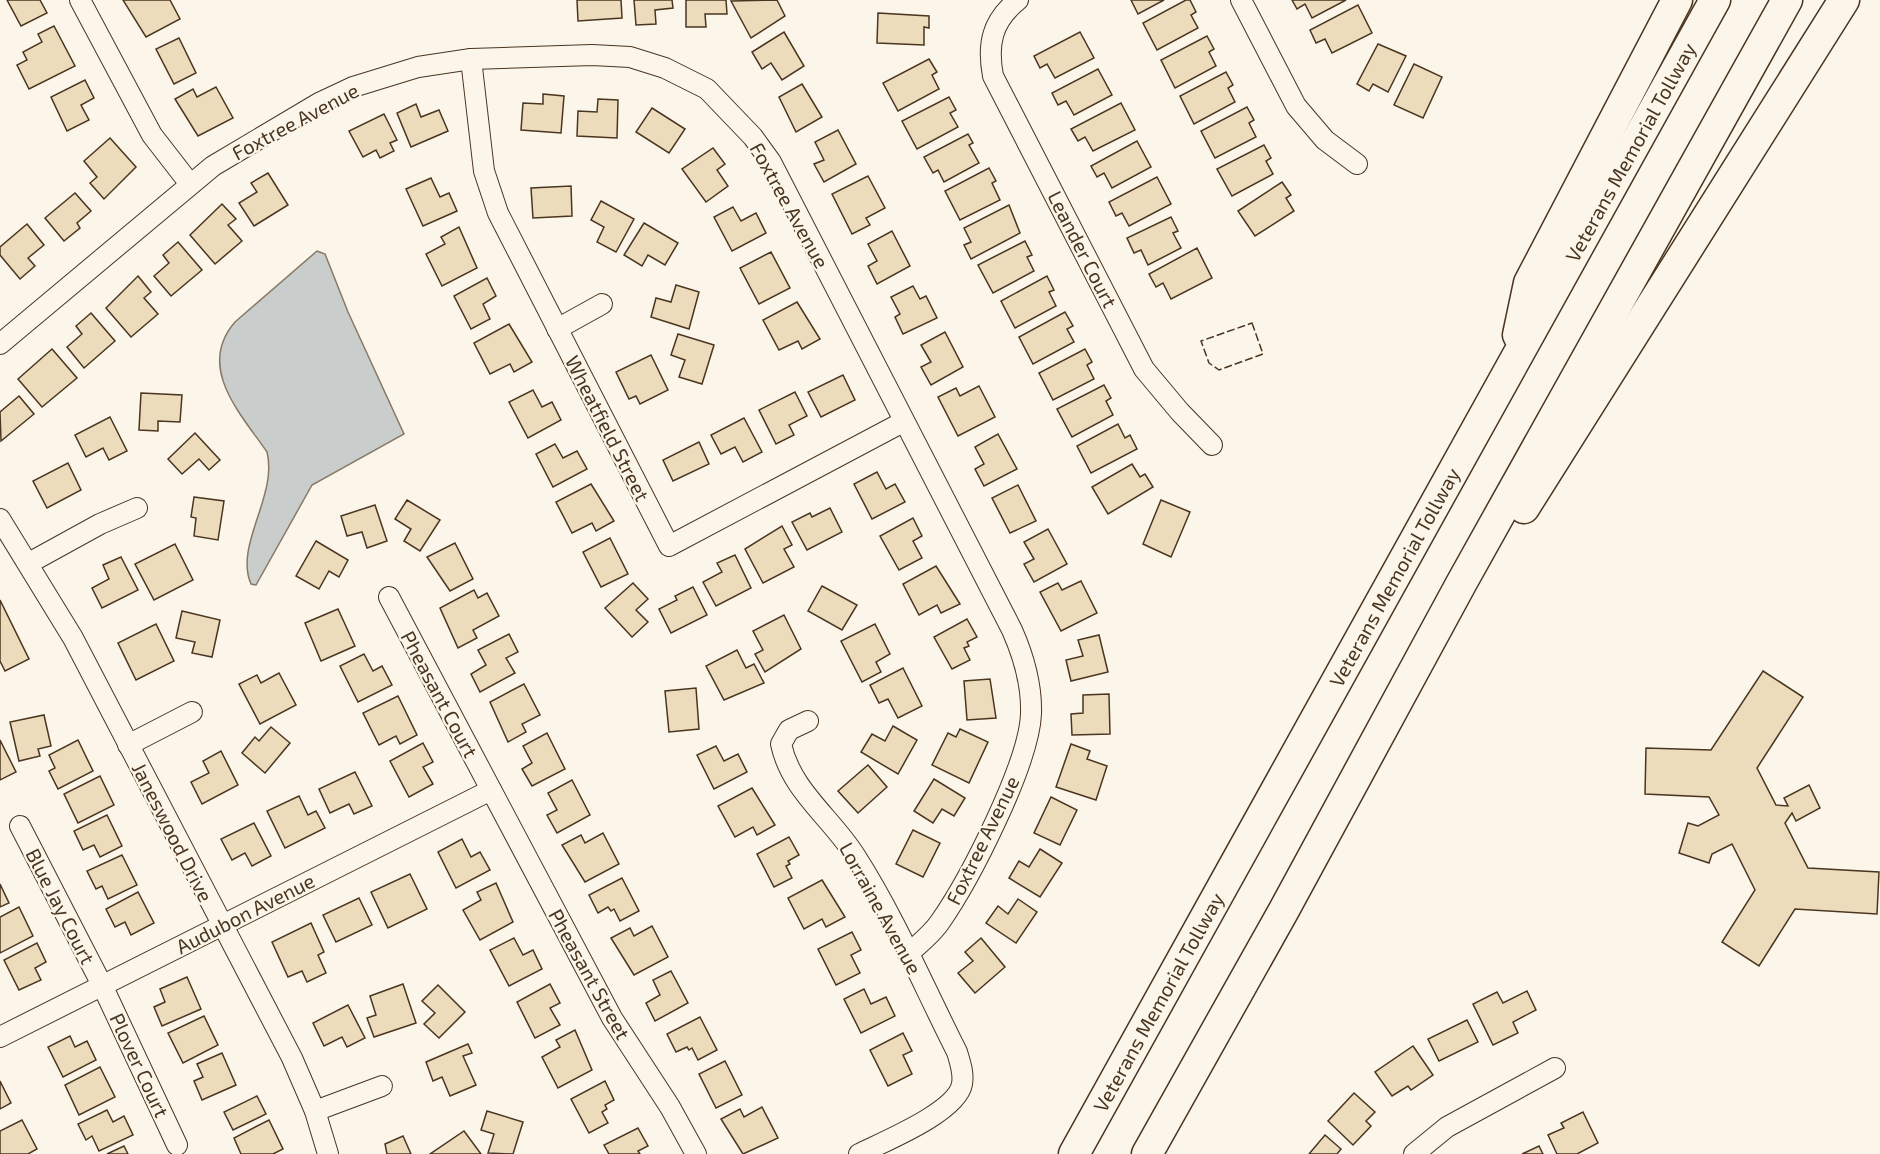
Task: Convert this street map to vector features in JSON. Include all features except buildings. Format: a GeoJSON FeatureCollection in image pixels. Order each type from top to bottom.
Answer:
{"type":"FeatureCollection","features":[{"type":"Feature","properties":{"kind":"highway"},"geometry":{"type":"LineString","coordinates":[[1513,361],[1529,283],[1677,0]]}},
{"type":"Feature","properties":{"kind":"highway","name":"Veterans Memorial Tollway"},"geometry":{"type":"LineString","coordinates":[[1074,1154],[1715,0]]}},
{"type":"Feature","properties":{"kind":"highway"},"geometry":{"type":"LineString","coordinates":[[1147,1154],[1284,910],[1462,582],[1787,0]]}},
{"type":"Feature","properties":{"kind":"highway"},"geometry":{"type":"LineString","coordinates":[[1462,582],[1520,515],[1844,0]]}},
{"type":"Feature","properties":{"kind":"street"},"geometry":{"type":"LineString","coordinates":[[80,0],[152,135],[190,184]]}},
{"type":"Feature","properties":{"kind":"street","name":"Leander Court"},"geometry":{"type":"LineString","coordinates":[[1018,0],[998,20],[991,35],[989,56],[993,76],[1144,369],[1179,412],[1212,445]]}},
{"type":"Feature","properties":{"kind":"street"},"geometry":{"type":"LineString","coordinates":[[1241,0],[1296,106],[1325,140],[1357,164]]}},
{"type":"Feature","properties":{"kind":"street","name":"Foxtree Avenue"},"geometry":{"type":"LineString","coordinates":[[0,344],[190,184],[234,152],[353,87],[418,67],[471,59],[592,55],[630,57],[665,68],[707,89],[753,137],[771,162],[1016,638],[1027,668],[1031,717],[1014,779],[955,900],[933,931],[908,954]]}},
{"type":"Feature","properties":{"kind":"street","name":"Wheatfield Street"},"geometry":{"type":"LineString","coordinates":[[471,59],[481,150],[491,193],[506,231],[669,546],[903,422]]}},
{"type":"Feature","properties":{"kind":"street"},"geometry":{"type":"LineString","coordinates":[[557,329],[602,304]]}},
{"type":"Feature","properties":{"kind":"street"},"geometry":{"type":"LineString","coordinates":[[29,563],[100,524],[137,508]]}},
{"type":"Feature","properties":{"kind":"street","name":"Janeswood Drive"},"geometry":{"type":"LineString","coordinates":[[0,519],[73,638],[292,1058],[315,1111],[328,1154]]}},
{"type":"Feature","properties":{"kind":"street","name":"Pheasant Court"},"geometry":{"type":"LineString","coordinates":[[389,597],[491,790]]}},
{"type":"Feature","properties":{"kind":"street"},"geometry":{"type":"LineString","coordinates":[[128,745],[192,711]]}},
{"type":"Feature","properties":{"kind":"street","name":"Lorraine Avenue"},"geometry":{"type":"LineString","coordinates":[[808,721],[789,730],[781,744],[785,762],[796,782],[855,855],[957,1052],[963,1083],[956,1100],[948,1107],[859,1154]]}},
{"type":"Feature","properties":{"kind":"street","name":"Audubon Avenue"},"geometry":{"type":"LineString","coordinates":[[0,1037],[491,790]]}},
{"type":"Feature","properties":{"kind":"street","name":"Pheasant Street"},"geometry":{"type":"LineString","coordinates":[[491,790],[612,1018],[670,1107],[696,1154]]}},
{"type":"Feature","properties":{"kind":"street","name":"Blue Jay Court"},"geometry":{"type":"LineString","coordinates":[[20,826],[102,986]]}},
{"type":"Feature","properties":{"kind":"street","name":"Plover Court"},"geometry":{"type":"LineString","coordinates":[[102,986],[177,1145]]}},
{"type":"Feature","properties":{"kind":"street"},"geometry":{"type":"LineString","coordinates":[[1414,1154],[1448,1126],[1556,1068]]}},
{"type":"Feature","properties":{"kind":"street"},"geometry":{"type":"LineString","coordinates":[[315,1111],[382,1086]]}},
{"type":"Feature","properties":{"kind":"shaded area"},"geometry":{"type":"Polygon","coordinates":[[[317,251],[325,254],[348,312],[404,434],[312,485],[256,585],[251,584],[247,569],[248,553],[267,486],[269,469],[267,452],[245,422],[226,389],[221,373],[220,356],[224,339],[235,322],[317,251]]]}},
{"type":"Feature","properties":{"kind":"fence"},"geometry":{"type":"LineString","coordinates":[[1252,323],[1263,354],[1219,370],[1209,363],[1201,341],[1252,323]]}}]}
